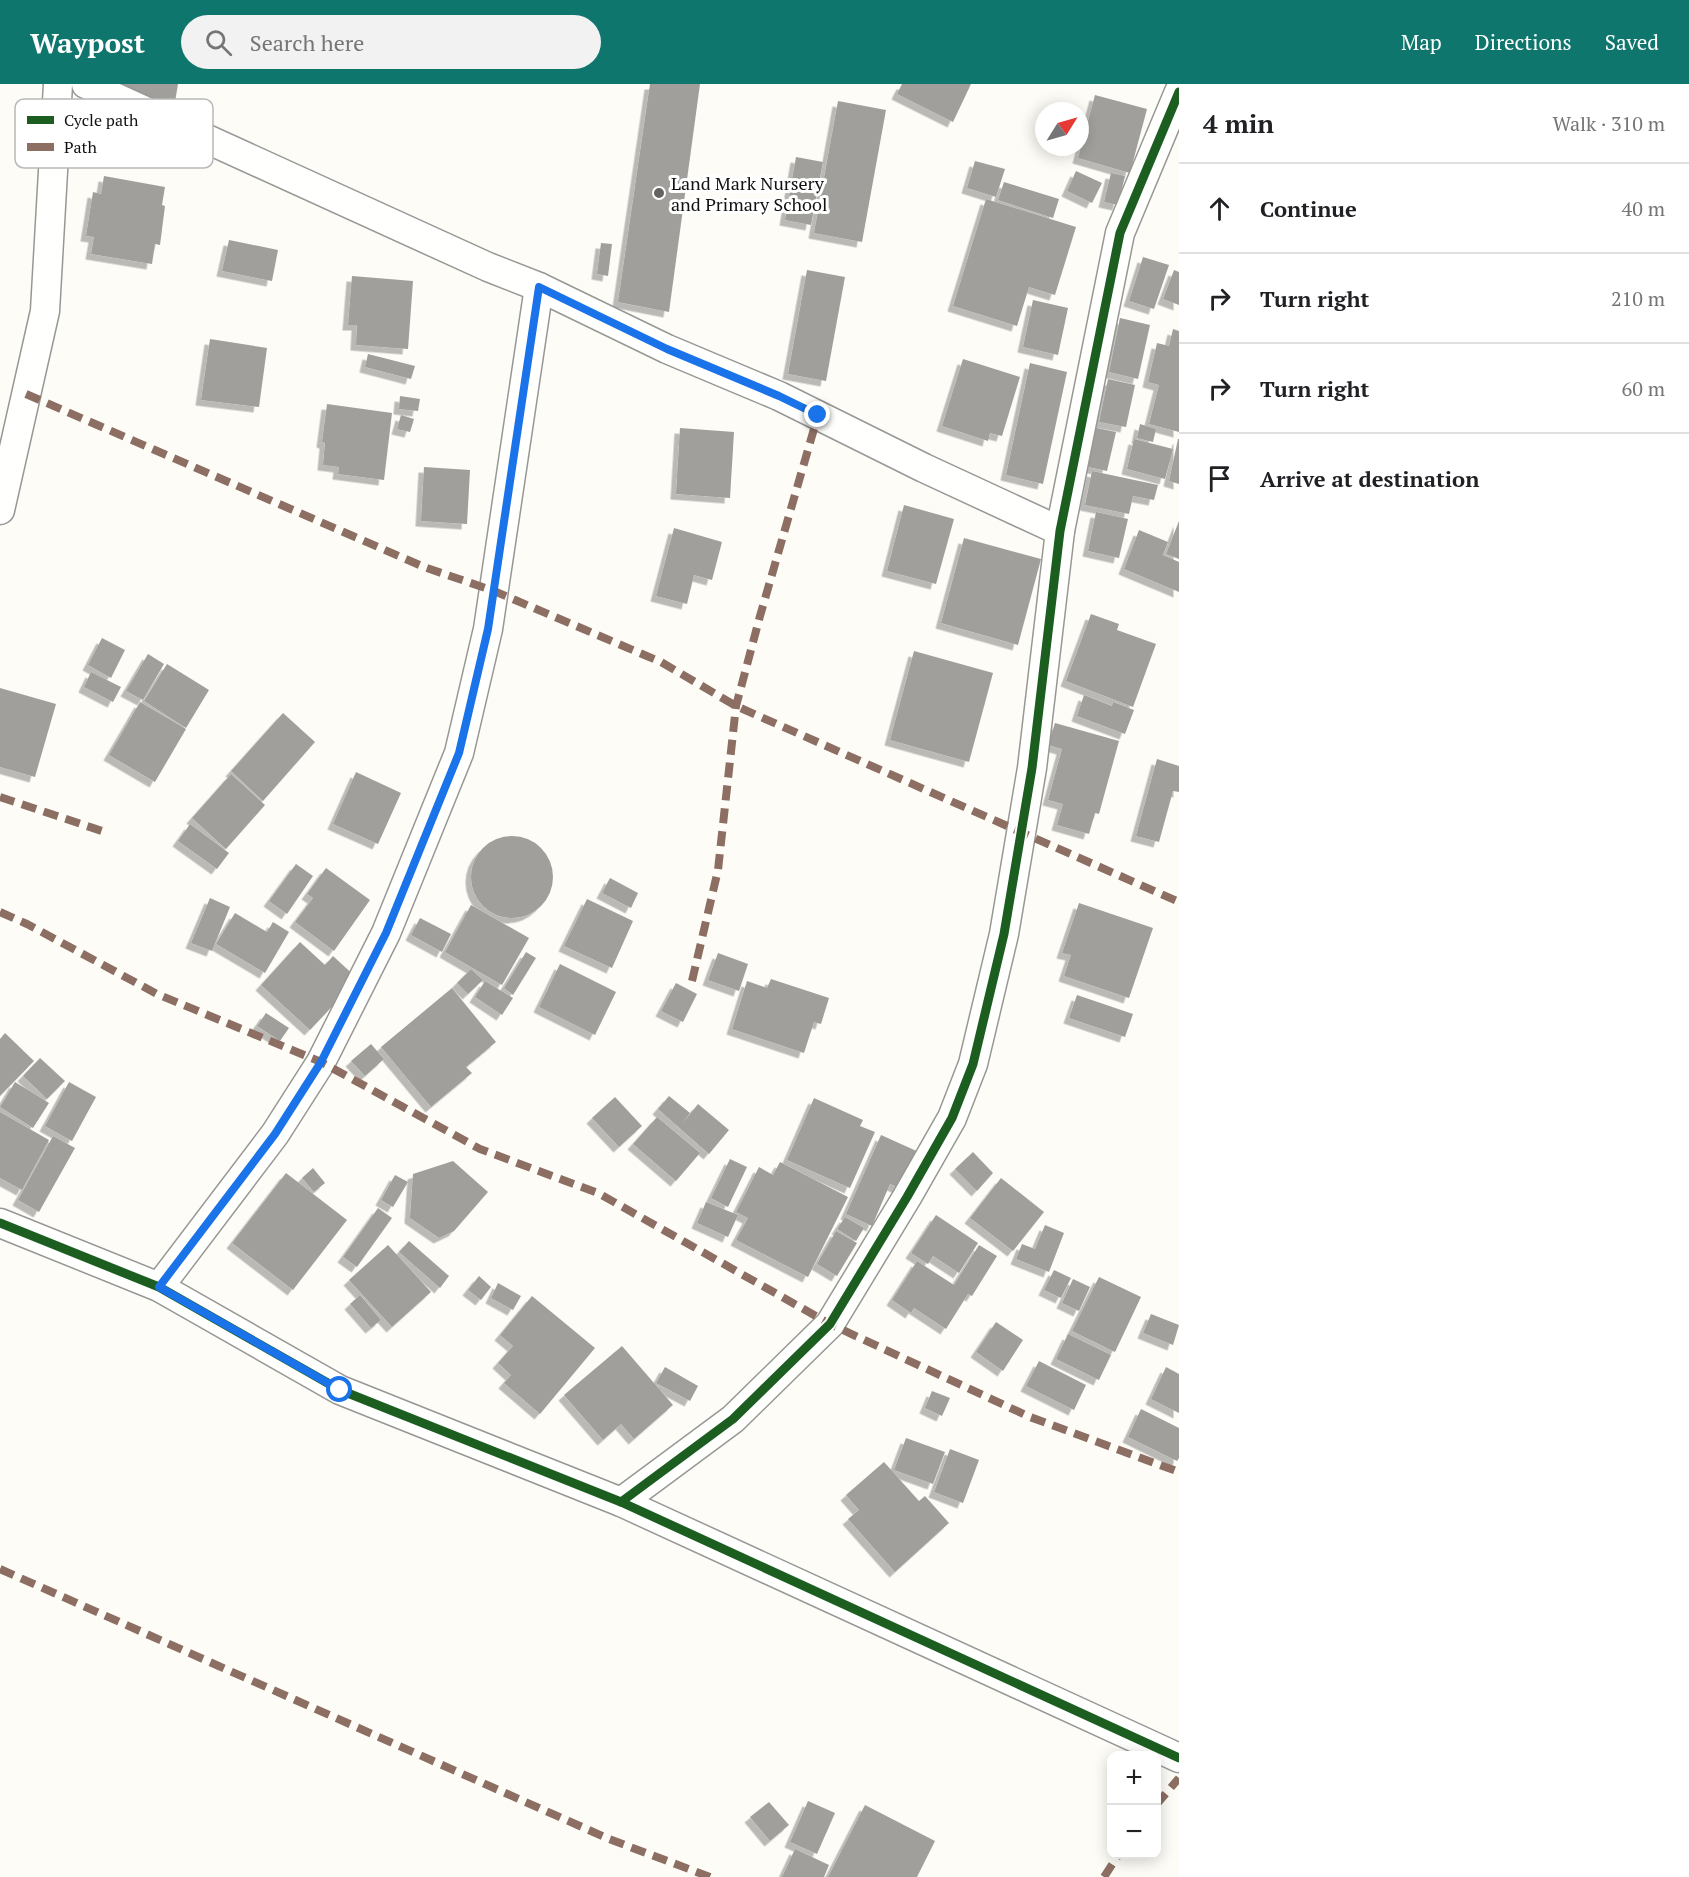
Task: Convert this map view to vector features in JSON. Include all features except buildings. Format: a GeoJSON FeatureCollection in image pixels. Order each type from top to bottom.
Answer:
{"type":"FeatureCollection","features":[{"type":"Feature","properties":{"kind":"street"},"geometry":{"type":"LineString","coordinates":[[57,99],[58,84]]}},
{"type":"Feature","properties":{"kind":"street"},"geometry":{"type":"LineString","coordinates":[[86,84],[119,99]]}},
{"type":"Feature","properties":{"kind":"street"},"geometry":{"type":"LineString","coordinates":[[621,1502],[733,1419],[830,1324],[952,1118],[973,1064],[1004,934],[1032,768],[1060,531],[1120,232],[1179,92]]}},
{"type":"Feature","properties":{"kind":"street"},"geometry":{"type":"LineString","coordinates":[[213,142],[488,267],[539,287],[667,349],[779,396],[924,468],[1060,531]]}},
{"type":"Feature","properties":{"kind":"street"},"geometry":{"type":"LineString","coordinates":[[0,510],[45,311],[53,168]]}},
{"type":"Feature","properties":{"kind":"street"},"geometry":{"type":"LineString","coordinates":[[159,1287],[275,1134],[321,1062],[386,933],[459,753],[488,629],[539,287]]}},
{"type":"Feature","properties":{"kind":"street"},"geometry":{"type":"LineString","coordinates":[[0,1223],[159,1287],[340,1390],[621,1502],[1179,1758]]}},
{"type":"Feature","properties":{"kind":"marked path"},"geometry":{"type":"LineString","coordinates":[[26,394],[424,567],[494,591],[661,662],[736,706],[1179,902]]}},
{"type":"Feature","properties":{"kind":"marked path"},"geometry":{"type":"LineString","coordinates":[[692,981],[718,870],[736,706],[818,415]]}},
{"type":"Feature","properties":{"kind":"marked path"},"geometry":{"type":"LineString","coordinates":[[0,797],[105,832]]}},
{"type":"Feature","properties":{"kind":"marked path"},"geometry":{"type":"LineString","coordinates":[[0,912],[27,924],[157,994],[321,1062],[480,1149],[598,1193],[830,1324],[1030,1417],[1179,1472]]}},
{"type":"Feature","properties":{"kind":"marked path"},"geometry":{"type":"LineString","coordinates":[[0,1569],[609,1839],[710,1877]]}},
{"type":"Feature","properties":{"kind":"marked path"},"geometry":{"type":"LineString","coordinates":[[1161,1799],[1179,1778]]}},
{"type":"Feature","properties":{"kind":"marked path"},"geometry":{"type":"LineString","coordinates":[[1104,1877],[1116,1859]]}},
{"type":"Feature","properties":{"kind":"cycle path"},"geometry":{"type":"LineString","coordinates":[[621,1502],[733,1419],[830,1324],[952,1118],[973,1064],[1004,934],[1032,768],[1060,531],[1120,233],[1179,92]]}},
{"type":"Feature","properties":{"kind":"cycle path"},"geometry":{"type":"LineString","coordinates":[[0,1223],[159,1287],[340,1390],[621,1502],[1179,1758]]}},
{"type":"Feature","properties":{"kind":"place","name":"Land Mark Nursery and Primary School"},"geometry":{"type":"Point","coordinates":[659,193]}},
{"type":"Feature","properties":{"kind":"route"},"geometry":{"type":"LineString","coordinates":[[340,1390],[159,1287],[275,1134],[321,1062],[386,933],[459,753],[488,629],[539,287],[667,349],[818,415]]}}]}
